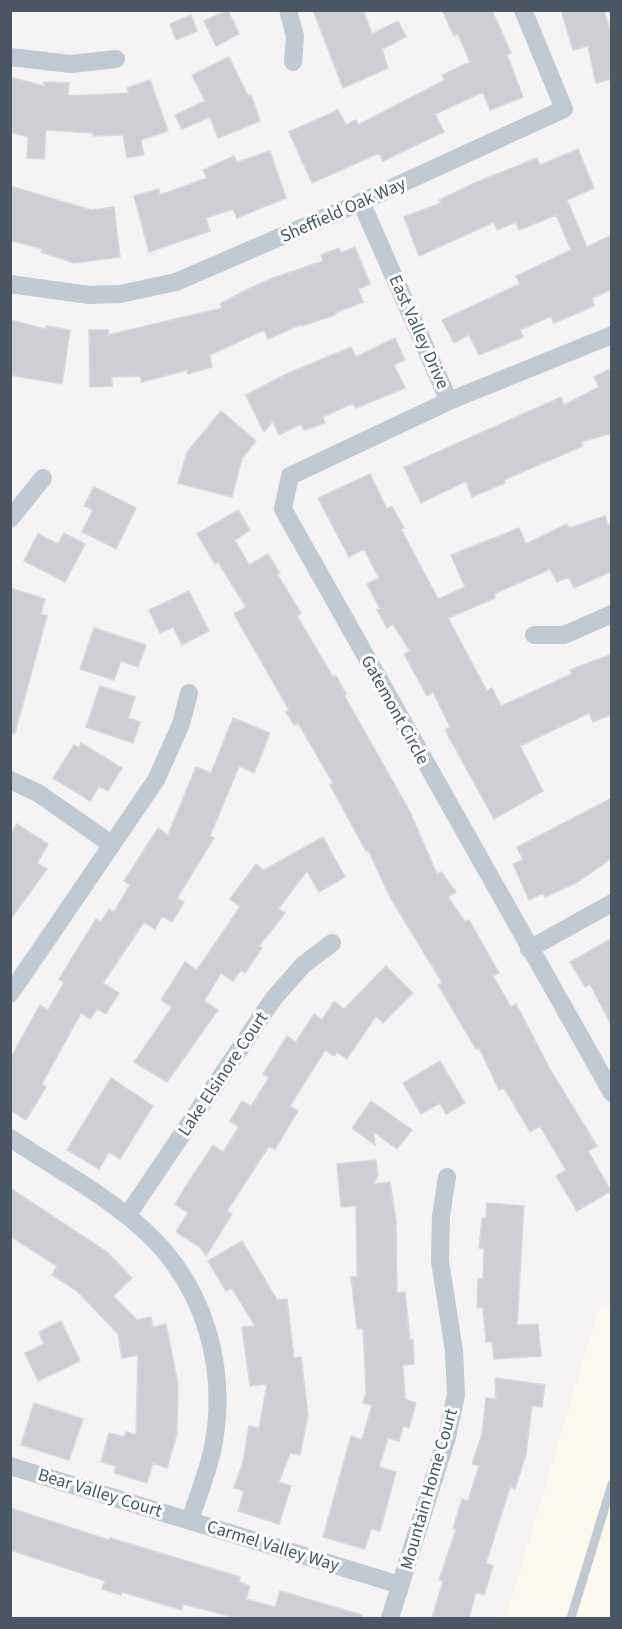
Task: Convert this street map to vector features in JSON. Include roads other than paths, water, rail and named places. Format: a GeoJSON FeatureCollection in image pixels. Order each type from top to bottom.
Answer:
{"type":"FeatureCollection","features":[{"type":"Feature","properties":{"kind":"street"},"geometry":{"type":"LineString","coordinates":[[288,10],[295,36],[293,62]]}},
{"type":"Feature","properties":{"kind":"street","name":"Sheffield Oak Way"},"geometry":{"type":"LineString","coordinates":[[10,285],[88,295],[146,290],[176,282],[361,202],[564,109],[523,10]]}},
{"type":"Feature","properties":{"kind":"street"},"geometry":{"type":"LineString","coordinates":[[10,57],[71,64],[116,59]]}},
{"type":"Feature","properties":{"kind":"street","name":"East Valley Drive"},"geometry":{"type":"LineString","coordinates":[[361,202],[449,401],[612,335]]}},
{"type":"Feature","properties":{"kind":"street","name":"Gatemont Circle"},"geometry":{"type":"LineString","coordinates":[[449,401],[290,476],[283,508],[612,1093]]}},
{"type":"Feature","properties":{"kind":"street"},"geometry":{"type":"LineString","coordinates":[[10,519],[43,478]]}},
{"type":"Feature","properties":{"kind":"street"},"geometry":{"type":"LineString","coordinates":[[534,636],[564,635],[612,614]]}},
{"type":"Feature","properties":{"kind":"street"},"geometry":{"type":"LineString","coordinates":[[10,994],[111,844],[145,798],[165,762],[181,724],[189,693]]}},
{"type":"Feature","properties":{"kind":"street"},"geometry":{"type":"LineString","coordinates":[[10,780],[38,793],[111,844]]}},
{"type":"Feature","properties":{"kind":"street"},"geometry":{"type":"LineString","coordinates":[[529,949],[612,903]]}},
{"type":"Feature","properties":{"kind":"street","name":"Lake Elsinore Court"},"geometry":{"type":"LineString","coordinates":[[127,1216],[281,990],[303,965],[332,943]]}},
{"type":"Feature","properties":{"kind":"street","name":"Carmel Valley Way"},"geometry":{"type":"LineString","coordinates":[[10,1138],[146,1231],[177,1267],[201,1309],[214,1355],[218,1402],[213,1449],[190,1520],[400,1585]]}},
{"type":"Feature","properties":{"kind":"street","name":"Mountain Home Court"},"geometry":{"type":"LineString","coordinates":[[400,1585],[447,1437],[456,1395],[454,1351],[440,1261],[441,1216],[447,1178]]}},
{"type":"Feature","properties":{"kind":"street","name":"Bear Valley Court"},"geometry":{"type":"LineString","coordinates":[[10,1466],[190,1520]]}},
{"type":"Feature","properties":{"kind":"street"},"geometry":{"type":"LineString","coordinates":[[390,1618],[400,1585]]}},
{"type":"Feature","properties":{"kind":"lane"},"geometry":{"type":"LineString","coordinates":[[571,1618],[612,1484]]}}]}
